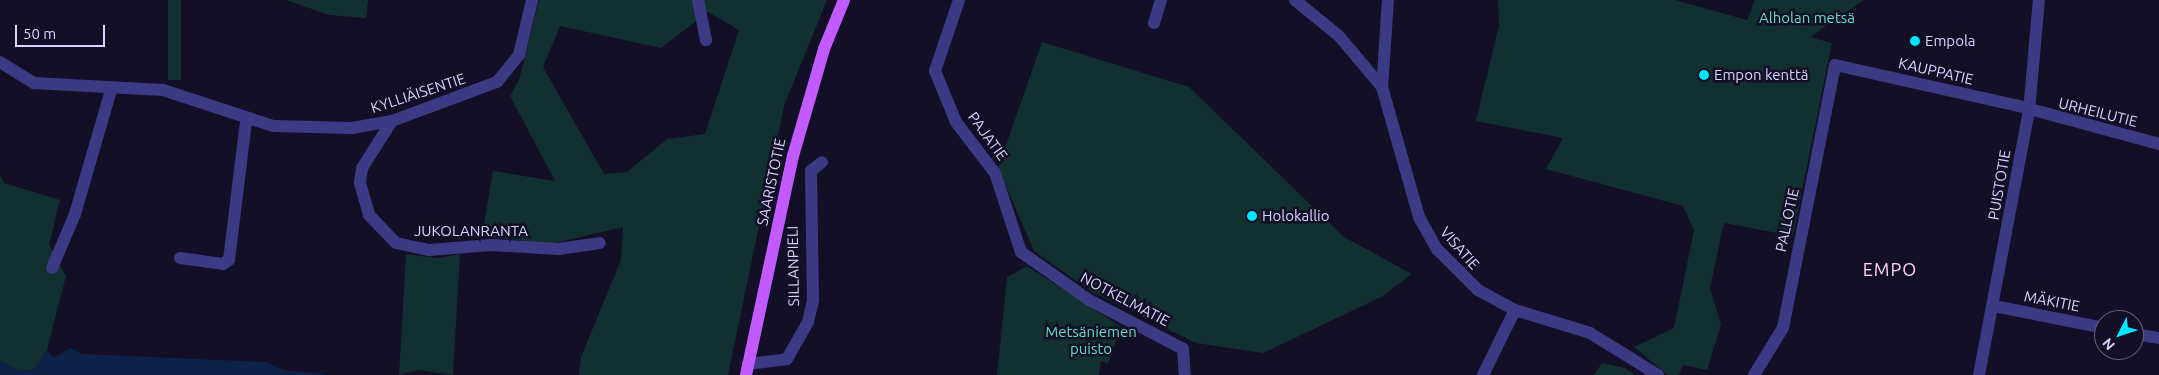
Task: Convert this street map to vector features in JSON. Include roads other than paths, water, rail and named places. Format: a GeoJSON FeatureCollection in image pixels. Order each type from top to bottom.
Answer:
{"type":"FeatureCollection","features":[{"type":"Feature","properties":{"kind":"main road","name":"SAARISTOTIE"},"geometry":{"type":"LineString","coordinates":[[747,369],[806,104],[844,0]]}},
{"type":"Feature","properties":{"kind":"street","name":"KYLLIÄISENTIE"},"geometry":{"type":"LineString","coordinates":[[0,62],[34,83],[163,90],[246,121],[329,130],[392,121],[497,82],[519,55],[532,0]]}},
{"type":"Feature","properties":{"kind":"street"},"geometry":{"type":"LineString","coordinates":[[698,0],[706,40]]}},
{"type":"Feature","properties":{"kind":"street","name":"PAJATIE"},"geometry":{"type":"LineString","coordinates":[[959,0],[935,71],[956,122],[995,173],[1021,252],[1031,261]]}},
{"type":"Feature","properties":{"kind":"street"},"geometry":{"type":"LineString","coordinates":[[1154,23],[1161,0]]}},
{"type":"Feature","properties":{"kind":"street"},"geometry":{"type":"LineString","coordinates":[[1295,0],[1339,36],[1382,87]]}},
{"type":"Feature","properties":{"kind":"street","name":"VISATIE"},"geometry":{"type":"LineString","coordinates":[[1388,0],[1382,87],[1425,232],[1463,278],[1515,310],[1590,333],[1658,375]]}},
{"type":"Feature","properties":{"kind":"street","name":"PUISTOTIE"},"geometry":{"type":"LineString","coordinates":[[1979,375],[1994,306],[2029,111],[2039,0]]}},
{"type":"Feature","properties":{"kind":"street","name":"KAUPPATIE"},"geometry":{"type":"LineString","coordinates":[[1834,64],[2029,111]]}},
{"type":"Feature","properties":{"kind":"street","name":"PALLOTIE"},"geometry":{"type":"LineString","coordinates":[[1754,375],[1783,328],[1834,64]]}},
{"type":"Feature","properties":{"kind":"street"},"geometry":{"type":"LineString","coordinates":[[52,268],[75,214],[112,88]]}},
{"type":"Feature","properties":{"kind":"street","name":"URHEILUTIE"},"geometry":{"type":"LineString","coordinates":[[2029,111],[2158,140]]}},
{"type":"Feature","properties":{"kind":"street"},"geometry":{"type":"LineString","coordinates":[[180,258],[223,264],[229,260],[246,121]]}},
{"type":"Feature","properties":{"kind":"street","name":"JUKOLANRANTA"},"geometry":{"type":"LineString","coordinates":[[392,121],[362,168],[360,183],[369,215],[396,243],[430,250],[491,245],[558,249],[600,242]]}},
{"type":"Feature","properties":{"kind":"street","name":"SILLANPIELI"},"geometry":{"type":"LineString","coordinates":[[747,369],[787,359],[808,322],[813,300],[810,171],[822,162]]}},
{"type":"Feature","properties":{"kind":"street","name":"NOTKELMATIE"},"geometry":{"type":"LineString","coordinates":[[1031,261],[1089,300],[1183,349],[1186,375]]}},
{"type":"Feature","properties":{"kind":"street","name":"MÄKITIE"},"geometry":{"type":"LineString","coordinates":[[1994,306],[2094,326]]}},
{"type":"Feature","properties":{"kind":"street"},"geometry":{"type":"LineString","coordinates":[[1483,375],[1515,310]]}},
{"type":"Feature","properties":{"kind":"street"},"geometry":{"type":"LineString","coordinates":[[2144,336],[2159,338]]}},
{"type":"Feature","properties":{"kind":"water"},"geometry":{"type":"Polygon","coordinates":[[[71,348],[81,354],[266,362],[284,370],[332,375],[0,375],[0,361],[20,371],[34,370],[47,350],[54,357],[71,348]]]}},
{"type":"Feature","properties":{"kind":"place","name":"Empola"},"geometry":{"type":"Point","coordinates":[1915,41]}},
{"type":"Feature","properties":{"kind":"place","name":"Empon kenttä"},"geometry":{"type":"Point","coordinates":[1704,75]}},
{"type":"Feature","properties":{"kind":"place","name":"Holokallio"},"geometry":{"type":"Point","coordinates":[1252,216]}},
{"type":"Feature","properties":{"kind":"district","name":"EMPO"},"geometry":{"type":"Point","coordinates":[1890,269]}},
{"type":"Feature","properties":{"kind":"park label","name":"Alholan metsä"},"geometry":{"type":"Point","coordinates":[1807,18]}},
{"type":"Feature","properties":{"kind":"park label","name":"Metsäniemen puisto"},"geometry":{"type":"Point","coordinates":[1091,340]}}]}
